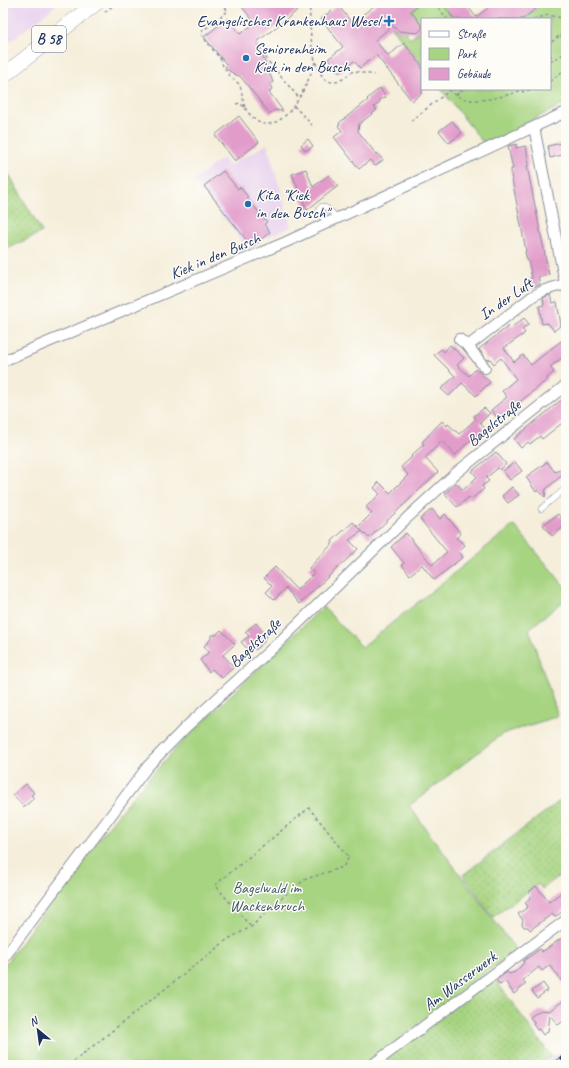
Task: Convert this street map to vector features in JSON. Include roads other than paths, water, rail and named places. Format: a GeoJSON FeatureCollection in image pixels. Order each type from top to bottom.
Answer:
{"type":"FeatureCollection","features":[{"type":"Feature","properties":{"kind":"main road","name":"B 58"},"geometry":{"type":"LineString","coordinates":[[3,76],[96,3]]}},
{"type":"Feature","properties":{"kind":"street","name":"Kiek in den Busch"},"geometry":{"type":"LineString","coordinates":[[3,361],[286,242],[566,112]]}},
{"type":"Feature","properties":{"kind":"street","name":"In der Luft"},"geometry":{"type":"LineString","coordinates":[[468,346],[533,296],[545,290],[566,286],[534,127]]}},
{"type":"Feature","properties":{"kind":"street"},"geometry":{"type":"LineString","coordinates":[[459,339],[468,346],[485,368]]}},
{"type":"Feature","properties":{"kind":"street","name":"Bagelstraße"},"geometry":{"type":"LineString","coordinates":[[3,959],[148,766],[186,727],[277,644],[407,518],[456,473],[566,385]]}},
{"type":"Feature","properties":{"kind":"street","name":"Am Wasserwerk"},"geometry":{"type":"LineString","coordinates":[[372,1065],[566,920]]}},
{"type":"Feature","properties":{"kind":"lane"},"geometry":{"type":"LineString","coordinates":[[328,223],[318,213],[322,206],[327,208],[338,218]]}},
{"type":"Feature","properties":{"kind":"lane"},"geometry":{"type":"LineString","coordinates":[[541,509],[566,488]]}},
{"type":"Feature","properties":{"kind":"railway"},"geometry":{"type":"LineString","coordinates":[[553,1065],[566,1055]]}},
{"type":"Feature","properties":{"kind":"place","name":"Evangelisches Krankenhaus Wesel"},"geometry":{"type":"Point","coordinates":[389,21]}},
{"type":"Feature","properties":{"kind":"place","name":"Seniorenheim Kiek in den Busch"},"geometry":{"type":"Point","coordinates":[246,58]}},
{"type":"Feature","properties":{"kind":"place","name":"Kita \"Kiek in den Busch\""},"geometry":{"type":"Point","coordinates":[248,204]}},
{"type":"Feature","properties":{"kind":"park label","name":"Bagelwald im Wackenbruch"},"geometry":{"type":"Point","coordinates":[267,897]}}]}
